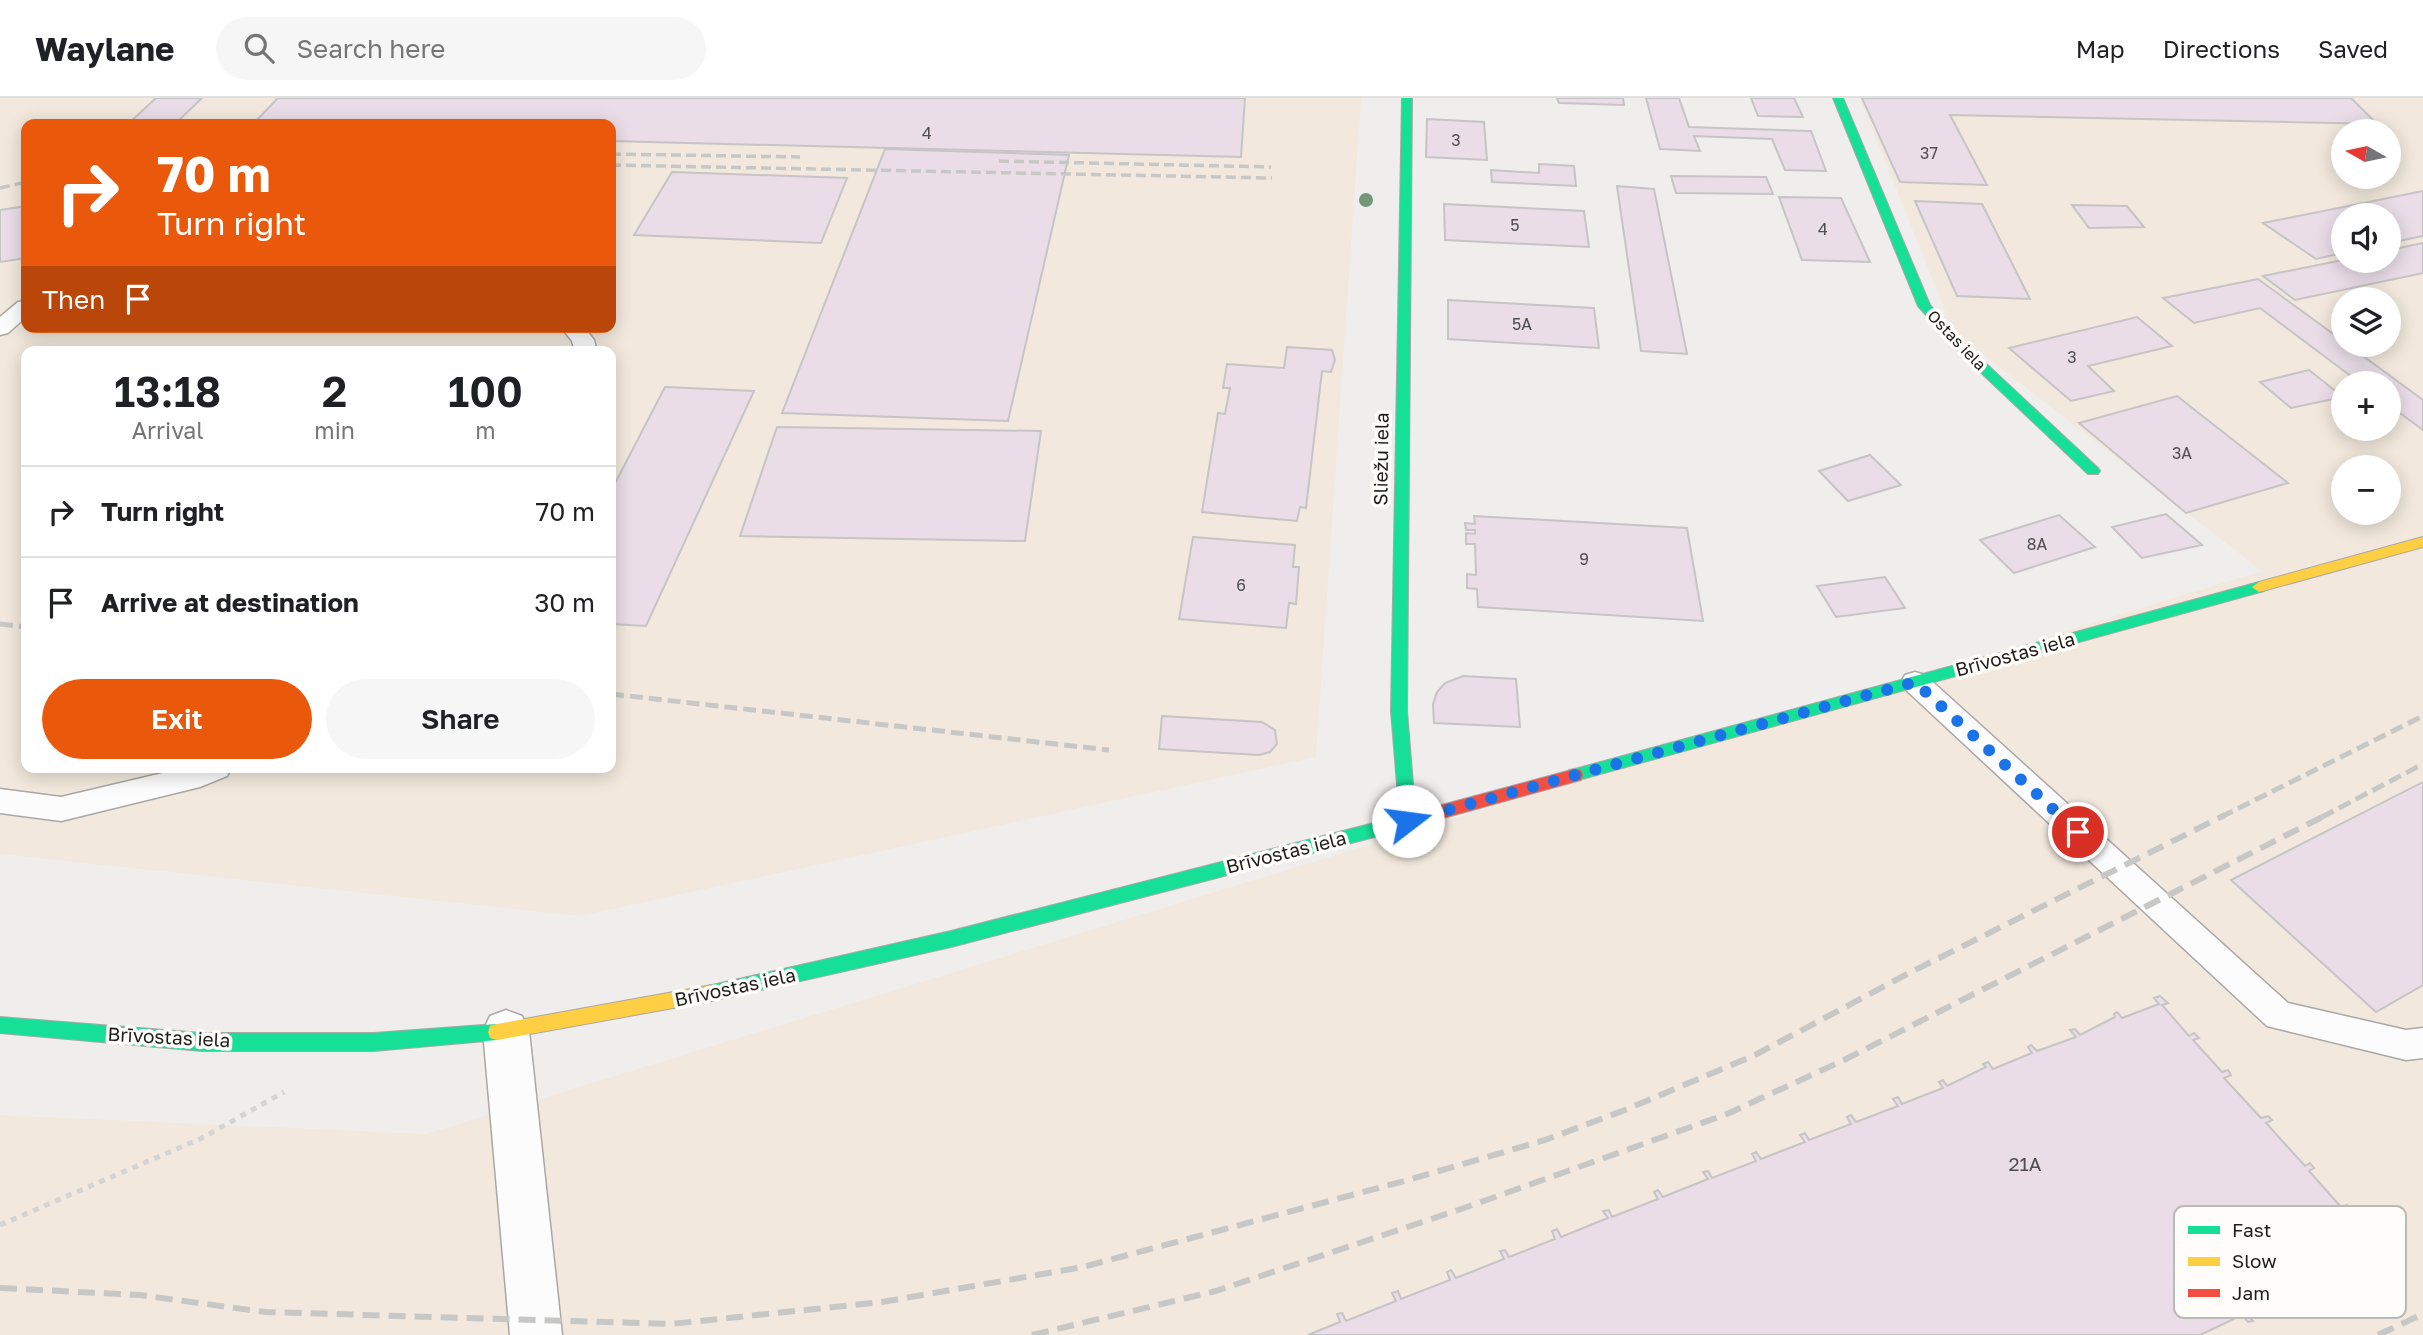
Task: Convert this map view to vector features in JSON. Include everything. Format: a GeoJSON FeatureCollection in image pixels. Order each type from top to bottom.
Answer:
{"type":"FeatureCollection","features":[{"type":"Feature","properties":{"kind":"street","name":"Sliežu iela"},"geometry":{"type":"LineString","coordinates":[[1407,98],[1399,729],[1408,821]]}},
{"type":"Feature","properties":{"kind":"street","name":"Ostas iela"},"geometry":{"type":"LineString","coordinates":[[1838,98],[1924,306],[1961,347],[2093,471]]}},
{"type":"Feature","properties":{"kind":"street","name":"Brīvostas iela"},"geometry":{"type":"LineString","coordinates":[[0,1025],[202,1042],[374,1042],[506,1031],[684,999],[951,939],[1408,821],[2423,542]]}},
{"type":"Feature","properties":{"kind":"street"},"geometry":{"type":"LineString","coordinates":[[506,1031],[536,1335]]}},
{"type":"Feature","properties":{"kind":"lane"},"geometry":{"type":"LineString","coordinates":[[3,324],[21,311]]}},
{"type":"Feature","properties":{"kind":"lane"},"geometry":{"type":"LineString","coordinates":[[1915,682],[2278,1016],[2406,1045],[2423,1043]]}},
{"type":"Feature","properties":{"kind":"lane"},"geometry":{"type":"LineString","coordinates":[[0,801],[61,809],[206,773]]}},
{"type":"Feature","properties":{"kind":"path"},"geometry":{"type":"LineString","coordinates":[[0,1225],[202,1138],[294,1087]]}},
{"type":"Feature","properties":{"kind":"shaded area"},"geometry":{"type":"Polygon","coordinates":[[[0,98],[1361,98],[1316,757],[580,916],[0,854],[0,98]]]}},
{"type":"Feature","properties":{"kind":"shaded area"},"geometry":{"type":"Polygon","coordinates":[[[1860,98],[2423,98],[2423,1335],[0,1335],[0,1115],[426,1134],[2262,571],[1953,331],[1860,98]]]}},
{"type":"Feature","properties":{"kind":"building"},"geometry":{"type":"Polygon","coordinates":[[[156,98],[202,98],[180,119],[133,119],[156,98]]]}},
{"type":"Feature","properties":{"kind":"building"},"geometry":{"type":"Polygon","coordinates":[[[278,98],[1245,98],[1241,157],[616,141],[616,119],[258,119],[278,98]]]}},
{"type":"Feature","properties":{"kind":"building"},"geometry":{"type":"Polygon","coordinates":[[[1557,98],[1623,98],[1624,105],[1559,103],[1557,98]]]}},
{"type":"Feature","properties":{"kind":"building"},"geometry":{"type":"Polygon","coordinates":[[[1646,98],[1679,98],[1689,127],[1811,131],[1826,171],[1785,170],[1772,139],[1694,136],[1700,151],[1660,149],[1646,98]]]}},
{"type":"Feature","properties":{"kind":"building"},"geometry":{"type":"Polygon","coordinates":[[[1751,98],[1794,98],[1803,117],[1758,116],[1751,98]]]}},
{"type":"Feature","properties":{"kind":"building"},"geometry":{"type":"Polygon","coordinates":[[[1862,98],[2351,98],[2372,119],[2331,119],[2331,123],[1950,115],[1987,185],[1900,182],[1862,98]]]}},
{"type":"Feature","properties":{"kind":"building"},"geometry":{"type":"Polygon","coordinates":[[[1427,119],[1484,122],[1487,160],[1426,157],[1427,119]]]}},
{"type":"Feature","properties":{"kind":"building"},"geometry":{"type":"Polygon","coordinates":[[[885,149],[1069,155],[1008,421],[782,413],[885,149]]]}},
{"type":"Feature","properties":{"kind":"building"},"geometry":{"type":"Polygon","coordinates":[[[1539,164],[1574,166],[1576,186],[1492,182],[1491,170],[1539,173],[1539,164]]]}},
{"type":"Feature","properties":{"kind":"building"},"geometry":{"type":"Polygon","coordinates":[[[672,172],[847,178],[821,243],[634,235],[672,172]]]}},
{"type":"Feature","properties":{"kind":"building"},"geometry":{"type":"Polygon","coordinates":[[[1671,176],[1766,177],[1773,194],[1676,193],[1671,176]]]}},
{"type":"Feature","properties":{"kind":"building"},"geometry":{"type":"Polygon","coordinates":[[[1617,186],[1654,189],[1687,354],[1641,351],[1617,186]]]}},
{"type":"Feature","properties":{"kind":"building"},"geometry":{"type":"Polygon","coordinates":[[[2423,191],[2423,236],[2401,241],[2401,203],[2363,203],[2423,191]]]}},
{"type":"Feature","properties":{"kind":"building"},"geometry":{"type":"Polygon","coordinates":[[[1779,197],[1841,198],[1870,262],[1802,260],[1779,197]]]}},
{"type":"Feature","properties":{"kind":"building"},"geometry":{"type":"Polygon","coordinates":[[[1915,201],[1982,204],[2030,299],[1957,296],[1915,201]]]}},
{"type":"Feature","properties":{"kind":"building"},"geometry":{"type":"Polygon","coordinates":[[[1444,204],[1584,211],[1589,247],[1445,240],[1444,204]]]}},
{"type":"Feature","properties":{"kind":"building"},"geometry":{"type":"Polygon","coordinates":[[[2072,205],[2127,206],[2144,227],[2089,228],[2072,205]]]}},
{"type":"Feature","properties":{"kind":"building"},"geometry":{"type":"Polygon","coordinates":[[[21,207],[21,259],[0,262],[0,210],[21,207]]]}},
{"type":"Feature","properties":{"kind":"building"},"geometry":{"type":"Polygon","coordinates":[[[2331,209],[2331,256],[2316,259],[2263,223],[2331,209]]]}},
{"type":"Feature","properties":{"kind":"building"},"geometry":{"type":"Polygon","coordinates":[[[2423,243],[2423,273],[2357,287],[2331,287],[2331,292],[2295,300],[2263,276],[2331,262],[2331,273],[2401,273],[2401,248],[2423,243]]]}},
{"type":"Feature","properties":{"kind":"building"},"geometry":{"type":"Polygon","coordinates":[[[2258,279],[2331,332],[2331,357],[2364,357],[2383,371],[2344,371],[2260,308],[2194,323],[2163,298],[2258,279]]]}},
{"type":"Feature","properties":{"kind":"building"},"geometry":{"type":"Polygon","coordinates":[[[1448,300],[1594,308],[1599,348],[1448,339],[1448,300]]]}},
{"type":"Feature","properties":{"kind":"building"},"geometry":{"type":"Polygon","coordinates":[[[2137,317],[2172,346],[2088,366],[2114,391],[2071,401],[2009,348],[2137,317]]]}},
{"type":"Feature","properties":{"kind":"building"},"geometry":{"type":"Polygon","coordinates":[[[1287,347],[1332,350],[1335,360],[1331,372],[1322,371],[1306,508],[1300,507],[1297,521],[1202,512],[1218,413],[1225,414],[1230,388],[1223,388],[1227,364],[1284,368],[1287,347]]]}},
{"type":"Feature","properties":{"kind":"building"},"geometry":{"type":"Polygon","coordinates":[[[2309,370],[2331,387],[2331,400],[2291,408],[2260,382],[2309,370]]]}},
{"type":"Feature","properties":{"kind":"building"},"geometry":{"type":"Polygon","coordinates":[[[2401,384],[2423,400],[2423,430],[2401,414],[2401,384]]]}},
{"type":"Feature","properties":{"kind":"building"},"geometry":{"type":"Polygon","coordinates":[[[665,387],[754,391],[646,626],[616,624],[616,481],[665,387]]]}},
{"type":"Feature","properties":{"kind":"building"},"geometry":{"type":"Polygon","coordinates":[[[2177,396],[2288,483],[2186,513],[2079,423],[2177,396]]]}},
{"type":"Feature","properties":{"kind":"building"},"geometry":{"type":"Polygon","coordinates":[[[777,427],[1041,431],[1025,541],[740,536],[777,427]]]}},
{"type":"Feature","properties":{"kind":"building"},"geometry":{"type":"Polygon","coordinates":[[[1870,455],[1901,485],[1848,501],[1819,471],[1870,455]]]}},
{"type":"Feature","properties":{"kind":"building"},"geometry":{"type":"Polygon","coordinates":[[[2166,514],[2202,545],[2142,558],[2112,527],[2166,514]]]}},
{"type":"Feature","properties":{"kind":"building"},"geometry":{"type":"Polygon","coordinates":[[[2059,515],[2095,547],[2014,573],[1980,540],[2059,515]]]}},
{"type":"Feature","properties":{"kind":"building"},"geometry":{"type":"Polygon","coordinates":[[[1474,516],[1687,528],[1703,621],[1478,607],[1477,589],[1467,588],[1467,574],[1476,575],[1475,544],[1466,544],[1466,533],[1475,534],[1475,530],[1466,530],[1465,523],[1475,524],[1474,516]]]}},
{"type":"Feature","properties":{"kind":"building"},"geometry":{"type":"Polygon","coordinates":[[[1193,537],[1295,545],[1293,567],[1299,567],[1296,604],[1289,603],[1286,628],[1179,619],[1193,537]]]}},
{"type":"Feature","properties":{"kind":"building"},"geometry":{"type":"Polygon","coordinates":[[[1885,577],[1905,608],[1836,617],[1817,586],[1885,577]]]}},
{"type":"Feature","properties":{"kind":"building"},"geometry":{"type":"Polygon","coordinates":[[[1463,676],[1516,679],[1520,727],[1434,723],[1433,704],[1437,692],[1445,683],[1463,676]]]}},
{"type":"Feature","properties":{"kind":"building"},"geometry":{"type":"Polygon","coordinates":[[[1162,716],[1262,722],[1275,730],[1277,744],[1270,752],[1259,755],[1159,749],[1162,716]]]}},
{"type":"Feature","properties":{"kind":"building"},"geometry":{"type":"Polygon","coordinates":[[[2423,782],[2423,985],[2376,1012],[2231,880],[2423,782]]]}},
{"type":"Feature","properties":{"kind":"building"},"geometry":{"type":"Polygon","coordinates":[[[2160,996],[2168,1003],[2162,1005],[2189,1036],[2194,1033],[2199,1038],[2193,1040],[2222,1072],[2228,1070],[2231,1075],[2224,1078],[2261,1118],[2268,1116],[2272,1120],[2266,1123],[2305,1166],[2310,1163],[2314,1168],[2309,1171],[2340,1206],[2174,1206],[2174,1318],[2236,1318],[2200,1335],[1308,1335],[1340,1322],[1337,1314],[1342,1313],[1346,1321],[1396,1301],[1392,1293],[1398,1291],[1401,1299],[1450,1280],[1447,1272],[1451,1270],[1456,1278],[1504,1259],[1500,1251],[1505,1250],[1509,1257],[1555,1239],[1552,1231],[1557,1229],[1561,1237],[1608,1218],[1603,1211],[1609,1210],[1612,1217],[1658,1199],[1654,1192],[1658,1190],[1663,1197],[1708,1179],[1703,1172],[1708,1171],[1712,1178],[1756,1161],[1752,1154],[1756,1152],[1761,1159],[1805,1142],[1800,1135],[1805,1133],[1809,1140],[1851,1124],[1847,1117],[1851,1115],[1856,1122],[1898,1106],[1893,1099],[1898,1097],[1902,1104],[1943,1088],[1939,1082],[1943,1080],[1947,1086],[1986,1067],[1983,1064],[1988,1062],[1993,1069],[2032,1053],[2028,1047],[2031,1045],[2037,1051],[2076,1037],[2070,1030],[2075,1029],[2080,1035],[2115,1017],[2117,1012],[2122,1018],[2159,1004],[2154,998],[2160,996]]]}},
{"type":"Feature","properties":{"kind":"railway"},"geometry":{"type":"LineString","coordinates":[[616,154],[800,157]]}},
{"type":"Feature","properties":{"kind":"railway"},"geometry":{"type":"LineString","coordinates":[[999,161],[1271,167]]}},
{"type":"Feature","properties":{"kind":"railway"},"geometry":{"type":"LineString","coordinates":[[616,165],[1272,178]]}},
{"type":"Feature","properties":{"kind":"railway"},"geometry":{"type":"LineString","coordinates":[[0,188],[21,183]]}},
{"type":"Feature","properties":{"kind":"railway"},"geometry":{"type":"LineString","coordinates":[[0,624],[21,626]]}},
{"type":"Feature","properties":{"kind":"railway"},"geometry":{"type":"LineString","coordinates":[[616,695],[1109,750]]}},
{"type":"Feature","properties":{"kind":"railway"},"geometry":{"type":"LineString","coordinates":[[0,1288],[140,1295],[265,1312],[671,1324],[882,1302],[1083,1267],[1408,1180],[1545,1140],[1625,1110],[1755,1055],[1911,972],[2423,716]]}},
{"type":"Feature","properties":{"kind":"railway"},"geometry":{"type":"LineString","coordinates":[[2322,817],[2423,764]]}},
{"type":"Feature","properties":{"kind":"railway"},"geometry":{"type":"LineString","coordinates":[[1032,1335],[1216,1291],[1467,1207],[1727,1114],[1844,1060],[2326,815]]}},
{"type":"Feature","properties":{"kind":"railway"},"geometry":{"type":"LineString","coordinates":[[2378,1335],[2423,1314]]}},
{"type":"Feature","properties":{"kind":"traffic: fast"},"geometry":{"type":"LineString","coordinates":[[1407,98],[1399,711],[1408,821]]}},
{"type":"Feature","properties":{"kind":"traffic: fast"},"geometry":{"type":"LineString","coordinates":[[1838,98],[1924,306],[1961,347],[2093,471]]}},
{"type":"Feature","properties":{"kind":"traffic: fast"},"geometry":{"type":"LineString","coordinates":[[1575,775],[2259,587]]}},
{"type":"Feature","properties":{"kind":"traffic: fast"},"geometry":{"type":"LineString","coordinates":[[712,993],[951,939],[1382,828]]}},
{"type":"Feature","properties":{"kind":"traffic: fast"},"geometry":{"type":"LineString","coordinates":[[0,1025],[202,1042],[374,1042],[497,1032]]}},
{"type":"Feature","properties":{"kind":"traffic: slow"},"geometry":{"type":"LineString","coordinates":[[2259,587],[2423,542]]}},
{"type":"Feature","properties":{"kind":"traffic: slow"},"geometry":{"type":"LineString","coordinates":[[497,1032],[712,993]]}},
{"type":"Feature","properties":{"kind":"traffic: jam"},"geometry":{"type":"LineString","coordinates":[[1382,828],[1575,775]]}},
{"type":"Feature","properties":{"kind":"route"},"geometry":{"type":"LineString","coordinates":[[1408,821],[1915,682],[2078,832]]}}]}
